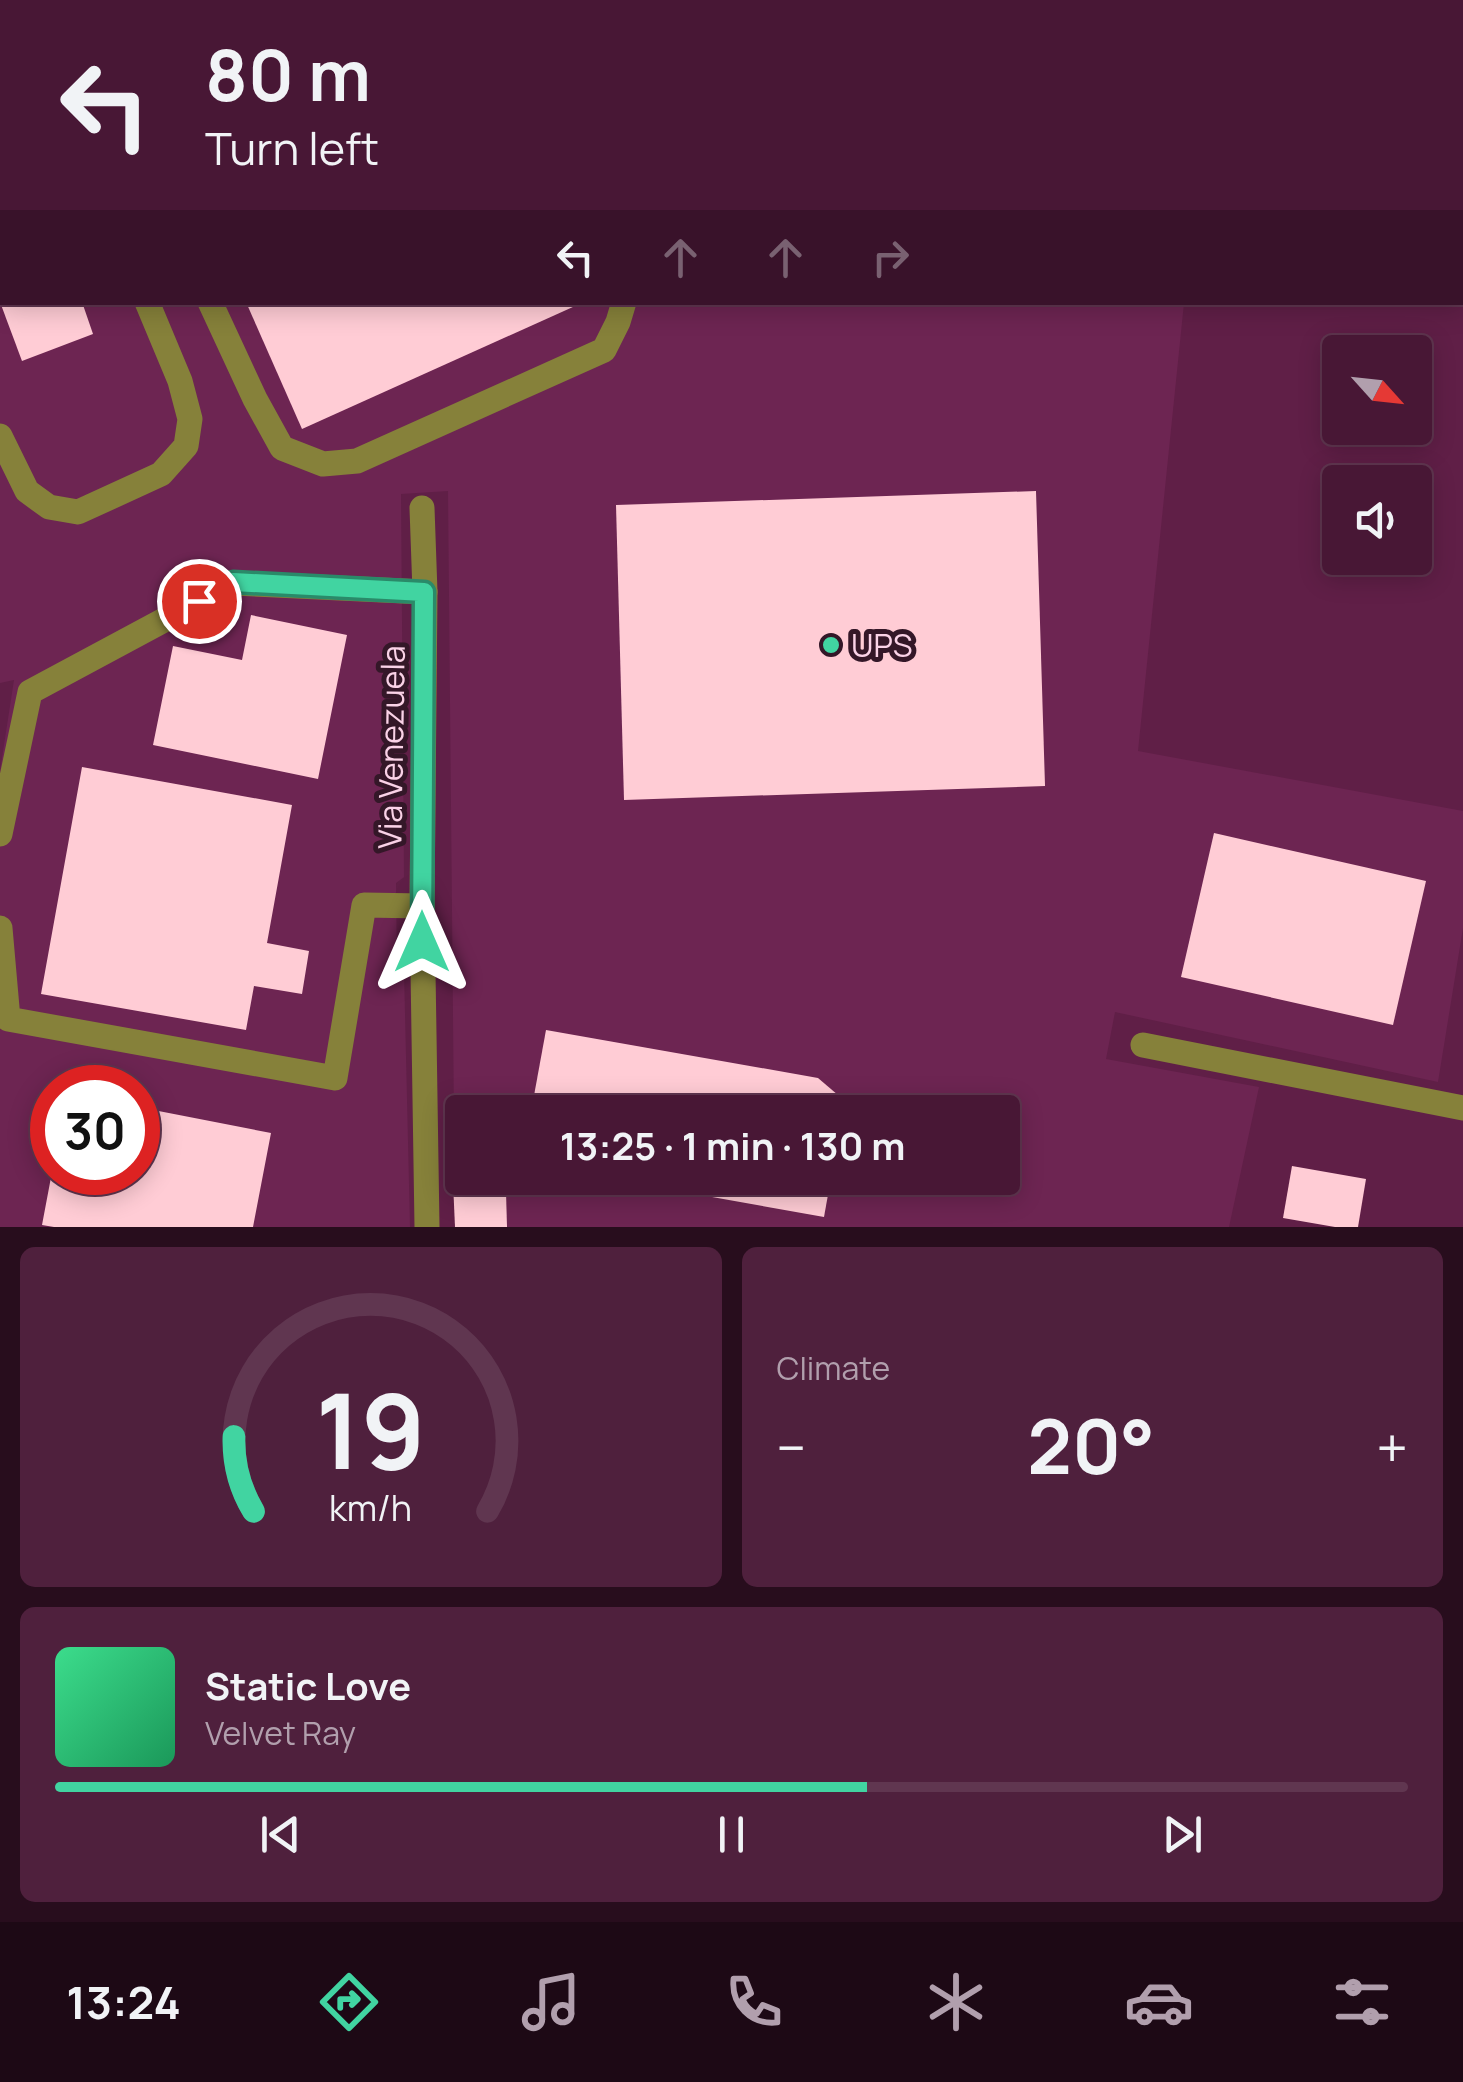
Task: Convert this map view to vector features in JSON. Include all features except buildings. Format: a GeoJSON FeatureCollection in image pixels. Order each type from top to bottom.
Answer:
{"type":"FeatureCollection","features":[{"type":"Feature","properties":{"kind":"street"},"geometry":{"type":"LineString","coordinates":[[0,436],[27,491],[49,507],[78,512],[161,474],[186,446],[190,419],[180,381],[148,305]]}},
{"type":"Feature","properties":{"kind":"street"},"geometry":{"type":"LineString","coordinates":[[211,305],[282,448],[323,464],[357,462],[604,350],[623,305]]}},
{"type":"Feature","properties":{"kind":"street","name":"Via Venezuela"},"geometry":{"type":"LineString","coordinates":[[422,508],[427,1227]]}},
{"type":"Feature","properties":{"kind":"street"},"geometry":{"type":"LineString","coordinates":[[0,834],[30,692],[233,582],[424,592]]}},
{"type":"Feature","properties":{"kind":"street"},"geometry":{"type":"LineString","coordinates":[[0,928],[8,1018],[336,1078],[364,904],[422,906]]}},
{"type":"Feature","properties":{"kind":"street"},"geometry":{"type":"LineString","coordinates":[[1143,1045],[1463,1108]]}},
{"type":"Feature","properties":{"kind":"shaded area"},"geometry":{"type":"Polygon","coordinates":[[[0,305],[1184,305],[1138,751],[1463,811],[1463,928],[1438,1082],[1115,1012],[1106,1059],[1259,1087],[1229,1227],[455,1227],[455,1195],[1020,1195],[1020,1095],[454,1095],[448,491],[401,494],[404,877],[396,883],[397,971],[404,971],[410,1227],[0,1227],[0,771],[14,680],[0,683],[0,305]]]}},
{"type":"Feature","properties":{"kind":"place","name":"UPS"},"geometry":{"type":"Point","coordinates":[831,645]}},
{"type":"Feature","properties":{"kind":"route"},"geometry":{"type":"LineString","coordinates":[[199,601],[233,582],[424,592],[422,942]]}}]}
